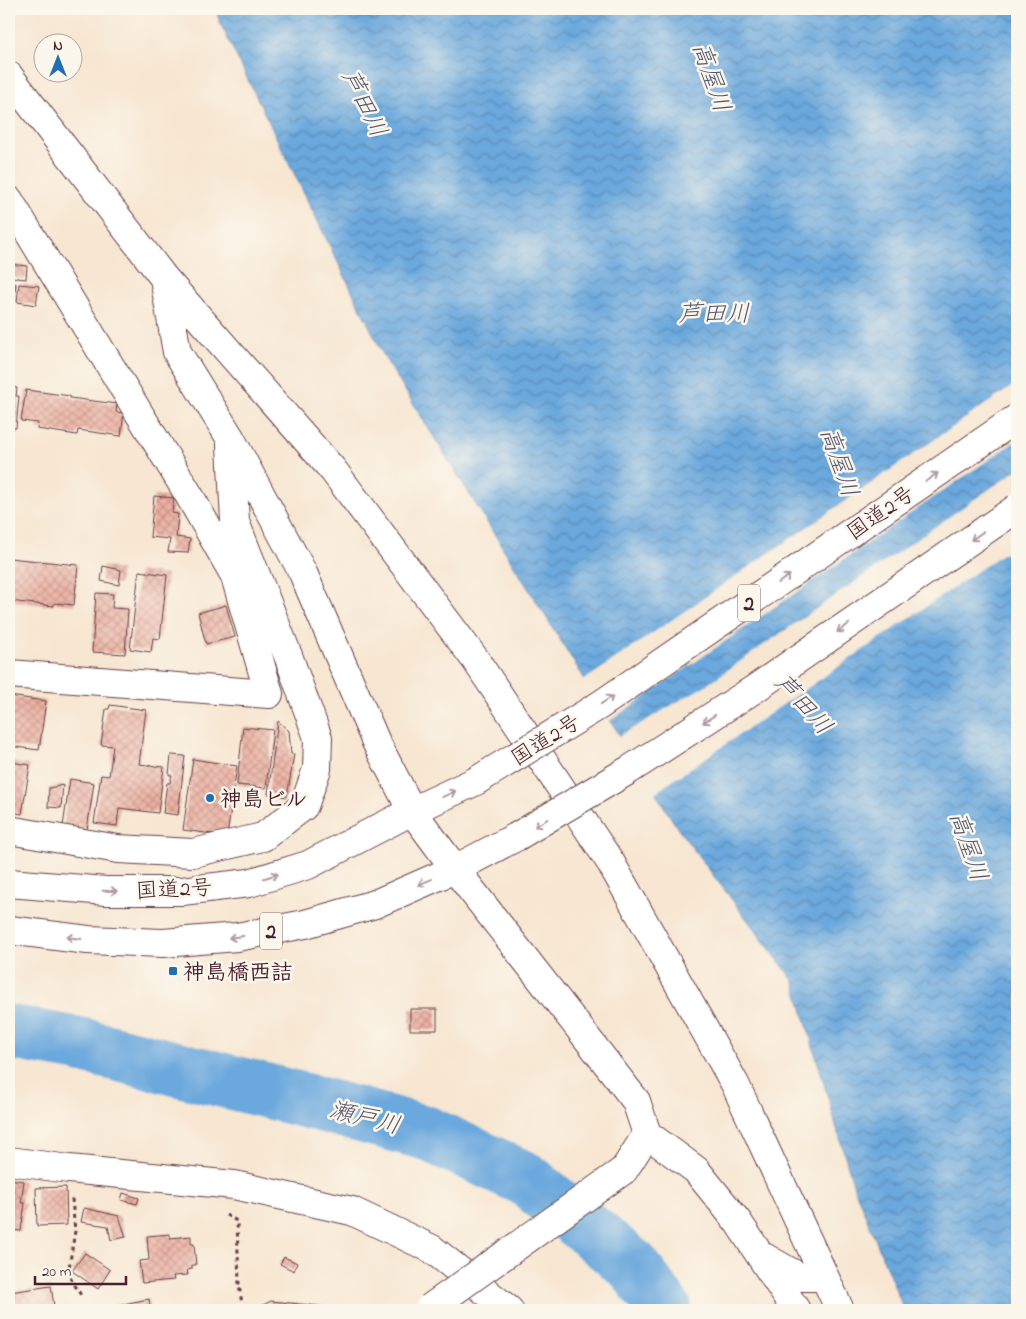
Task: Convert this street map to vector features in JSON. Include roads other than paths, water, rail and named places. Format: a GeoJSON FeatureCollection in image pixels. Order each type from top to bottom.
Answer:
{"type":"FeatureCollection","features":[{"type":"Feature","properties":{"kind":"main road"},"geometry":{"type":"LineString","coordinates":[[9,76],[164,278],[333,470],[474,659],[611,863],[736,1084],[840,1310]]}},
{"type":"Feature","properties":{"kind":"main road"},"geometry":{"type":"LineString","coordinates":[[9,200],[189,496],[234,576],[269,694]]}},
{"type":"Feature","properties":{"kind":"main road"},"geometry":{"type":"LineString","coordinates":[[164,278],[177,352],[231,439],[303,573],[376,742],[412,811],[636,1101],[647,1134],[696,1170],[738,1222],[796,1310]]}},
{"type":"Feature","properties":{"kind":"main road","name":"国道2号"},"geometry":{"type":"LineString","coordinates":[[9,883],[106,891],[182,891],[249,883],[308,865],[412,811],[476,781],[600,705],[1017,418]]}},
{"type":"Feature","properties":{"kind":"main road"},"geometry":{"type":"LineString","coordinates":[[9,830],[118,849],[193,853],[263,837],[304,806],[318,769],[318,738],[299,685],[234,522],[231,439]]}},
{"type":"Feature","properties":{"kind":"main road","name":"2"},"geometry":{"type":"LineString","coordinates":[[9,930],[88,940],[163,943],[238,937],[305,924],[375,904],[455,869],[516,837],[630,770],[756,688],[1017,508]]}},
{"type":"Feature","properties":{"kind":"main road"},"geometry":{"type":"LineString","coordinates":[[9,674],[269,694],[299,685]]}},
{"type":"Feature","properties":{"kind":"main road"},"geometry":{"type":"LineString","coordinates":[[428,1309],[624,1170],[647,1134]]}},
{"type":"Feature","properties":{"kind":"main road"},"geometry":{"type":"LineString","coordinates":[[9,1161],[69,1169],[234,1185],[352,1211],[432,1249],[509,1310]]}},
{"type":"Feature","properties":{"kind":"main road"},"geometry":{"type":"LineString","coordinates":[[758,1253],[799,1277],[824,1277]]}},
{"type":"Feature","properties":{"kind":"water","name":"芦田川"},"geometry":{"type":"Polygon","coordinates":[[[215,9],[1017,9],[1017,1310],[904,1310],[854,1187],[794,981],[678,829],[386,360],[222,27],[215,9]]]}},
{"type":"Feature","properties":{"kind":"waterway","name":"瀬戸川"},"geometry":{"type":"LineString","coordinates":[[9,1032],[77,1044],[315,1103],[426,1133],[526,1179],[633,1266],[665,1310]]}},
{"type":"Feature","properties":{"kind":"place","name":"神島ビル"},"geometry":{"type":"Point","coordinates":[210,798]}},
{"type":"Feature","properties":{"kind":"place","name":"神島橋西詰"},"geometry":{"type":"Point","coordinates":[173,971]}},
{"type":"Feature","properties":{"kind":"water label","name":"高屋川"},"geometry":{"type":"Point","coordinates":[712,77]}},
{"type":"Feature","properties":{"kind":"water label","name":"高屋川"},"geometry":{"type":"Point","coordinates":[840,462]}},
{"type":"Feature","properties":{"kind":"water label","name":"高屋川"},"geometry":{"type":"Point","coordinates":[969,846]}}]}
